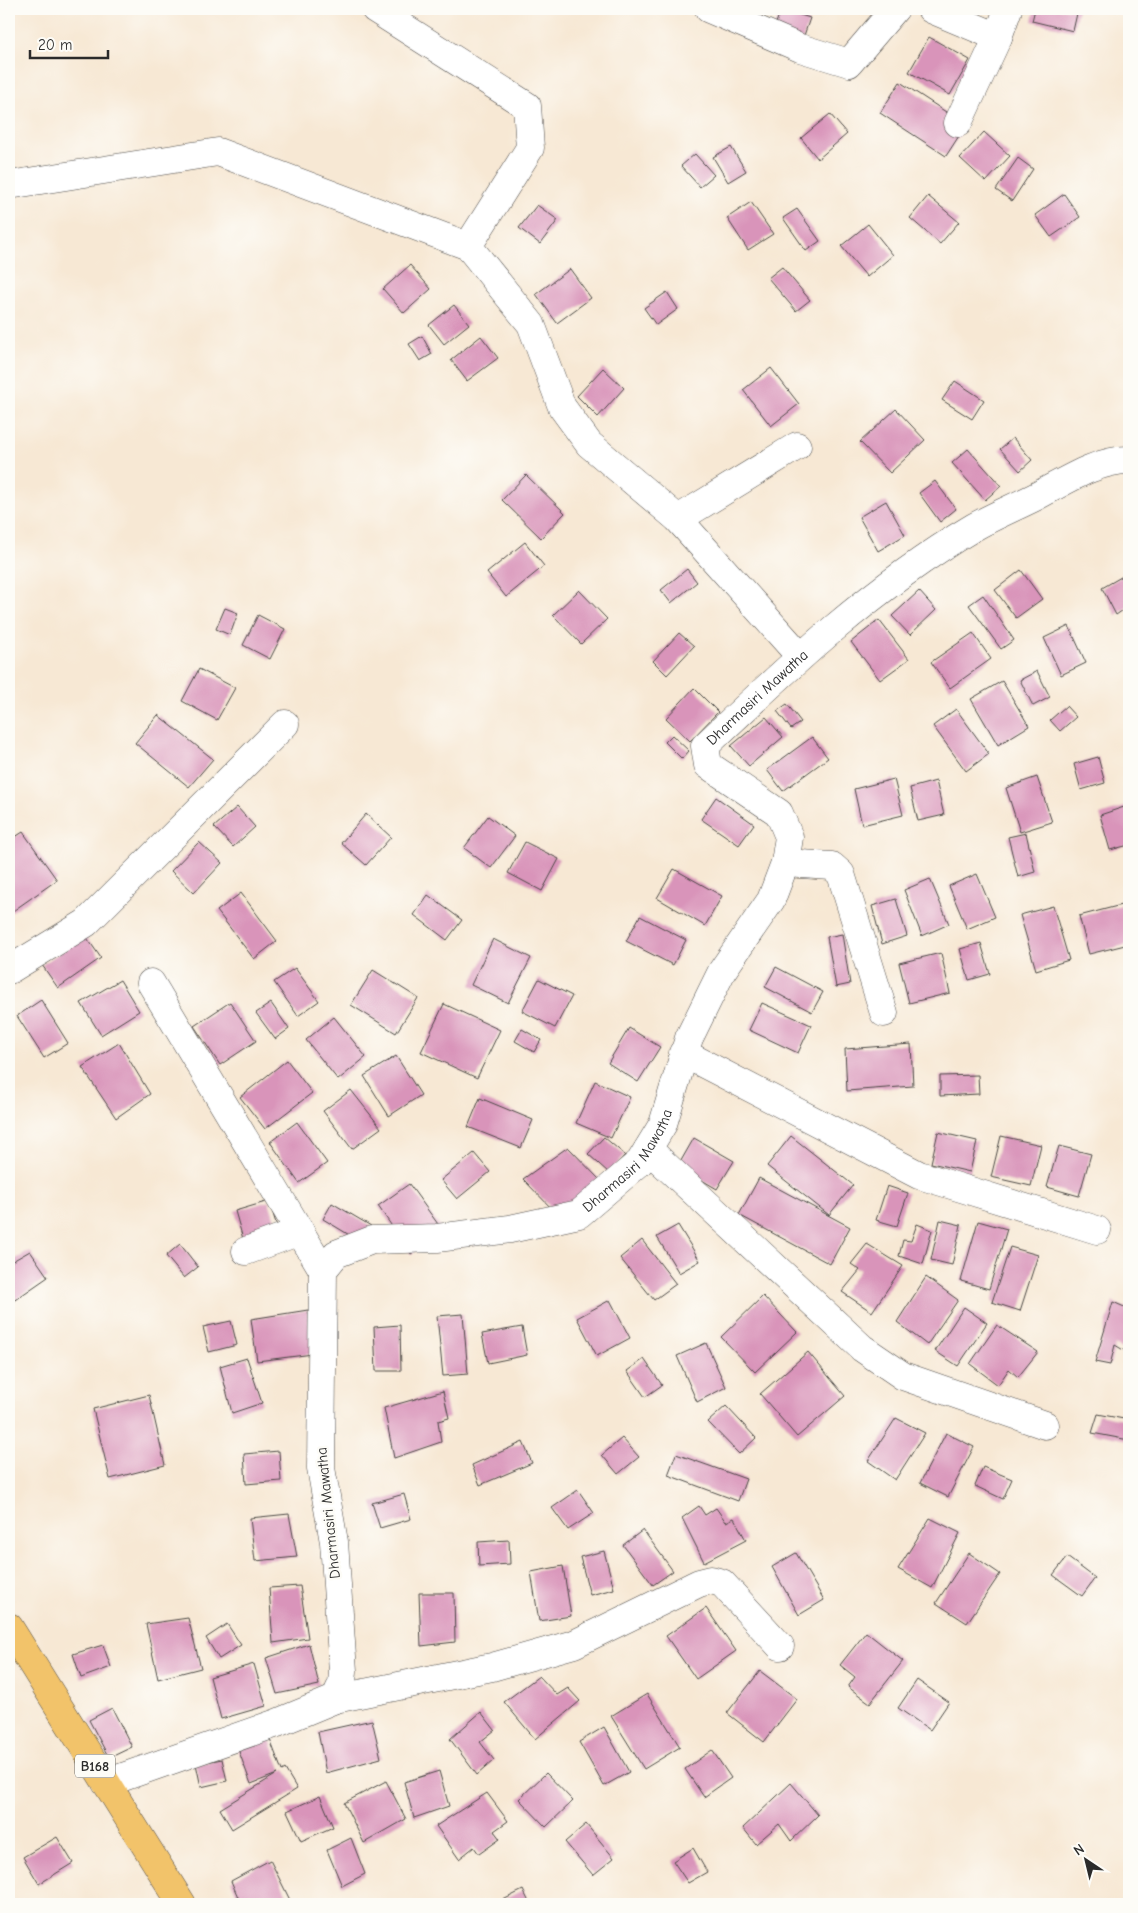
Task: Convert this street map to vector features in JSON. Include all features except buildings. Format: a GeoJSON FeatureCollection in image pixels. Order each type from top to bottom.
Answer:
{"type":"FeatureCollection","features":[{"type":"Feature","properties":{"kind":"main road","name":"B168"},"geometry":{"type":"LineString","coordinates":[[9,1627],[182,1904]]}},
{"type":"Feature","properties":{"kind":"street"},"geometry":{"type":"LineString","coordinates":[[375,9],[527,106],[530,148],[468,246]]}},
{"type":"Feature","properties":{"kind":"street"},"geometry":{"type":"LineString","coordinates":[[709,9],[800,48],[849,63],[895,9]]}},
{"type":"Feature","properties":{"kind":"street"},"geometry":{"type":"LineString","coordinates":[[931,9],[998,37]]}},
{"type":"Feature","properties":{"kind":"street"},"geometry":{"type":"LineString","coordinates":[[958,123],[998,37],[1008,9]]}},
{"type":"Feature","properties":{"kind":"street"},"geometry":{"type":"LineString","coordinates":[[9,185],[218,152],[468,246],[531,324],[562,407],[589,444],[678,519],[800,656]]}},
{"type":"Feature","properties":{"kind":"street"},"geometry":{"type":"LineString","coordinates":[[678,519],[797,446]]}},
{"type":"Feature","properties":{"kind":"street","name":"Dharmasiri Mawatha"},"geometry":{"type":"LineString","coordinates":[[335,1699],[342,1684],[343,1671],[334,1542],[321,1468],[323,1270],[336,1254],[372,1240],[437,1238],[501,1230],[579,1214],[640,1162],[662,1124],[683,1053],[722,971],[771,900],[785,863],[789,838],[779,813],[708,765],[705,746],[800,656],[915,565],[976,526],[1071,478],[1113,460],[1129,460]]}},
{"type":"Feature","properties":{"kind":"street"},"geometry":{"type":"LineString","coordinates":[[9,970],[86,923],[285,724]]}},
{"type":"Feature","properties":{"kind":"street"},"geometry":{"type":"LineString","coordinates":[[785,863],[832,866],[841,874],[884,1013]]}},
{"type":"Feature","properties":{"kind":"street"},"geometry":{"type":"LineString","coordinates":[[151,982],[323,1270]]}},
{"type":"Feature","properties":{"kind":"street"},"geometry":{"type":"LineString","coordinates":[[683,1053],[919,1175],[1098,1230]]}},
{"type":"Feature","properties":{"kind":"street"},"geometry":{"type":"LineString","coordinates":[[648,1149],[862,1348],[903,1376],[1045,1425]]}},
{"type":"Feature","properties":{"kind":"street"},"geometry":{"type":"LineString","coordinates":[[246,1252],[300,1230]]}},
{"type":"Feature","properties":{"kind":"street"},"geometry":{"type":"LineString","coordinates":[[106,1783],[277,1723],[335,1699],[492,1667],[574,1644],[699,1583],[710,1580],[722,1583],[780,1646]]}}]}
